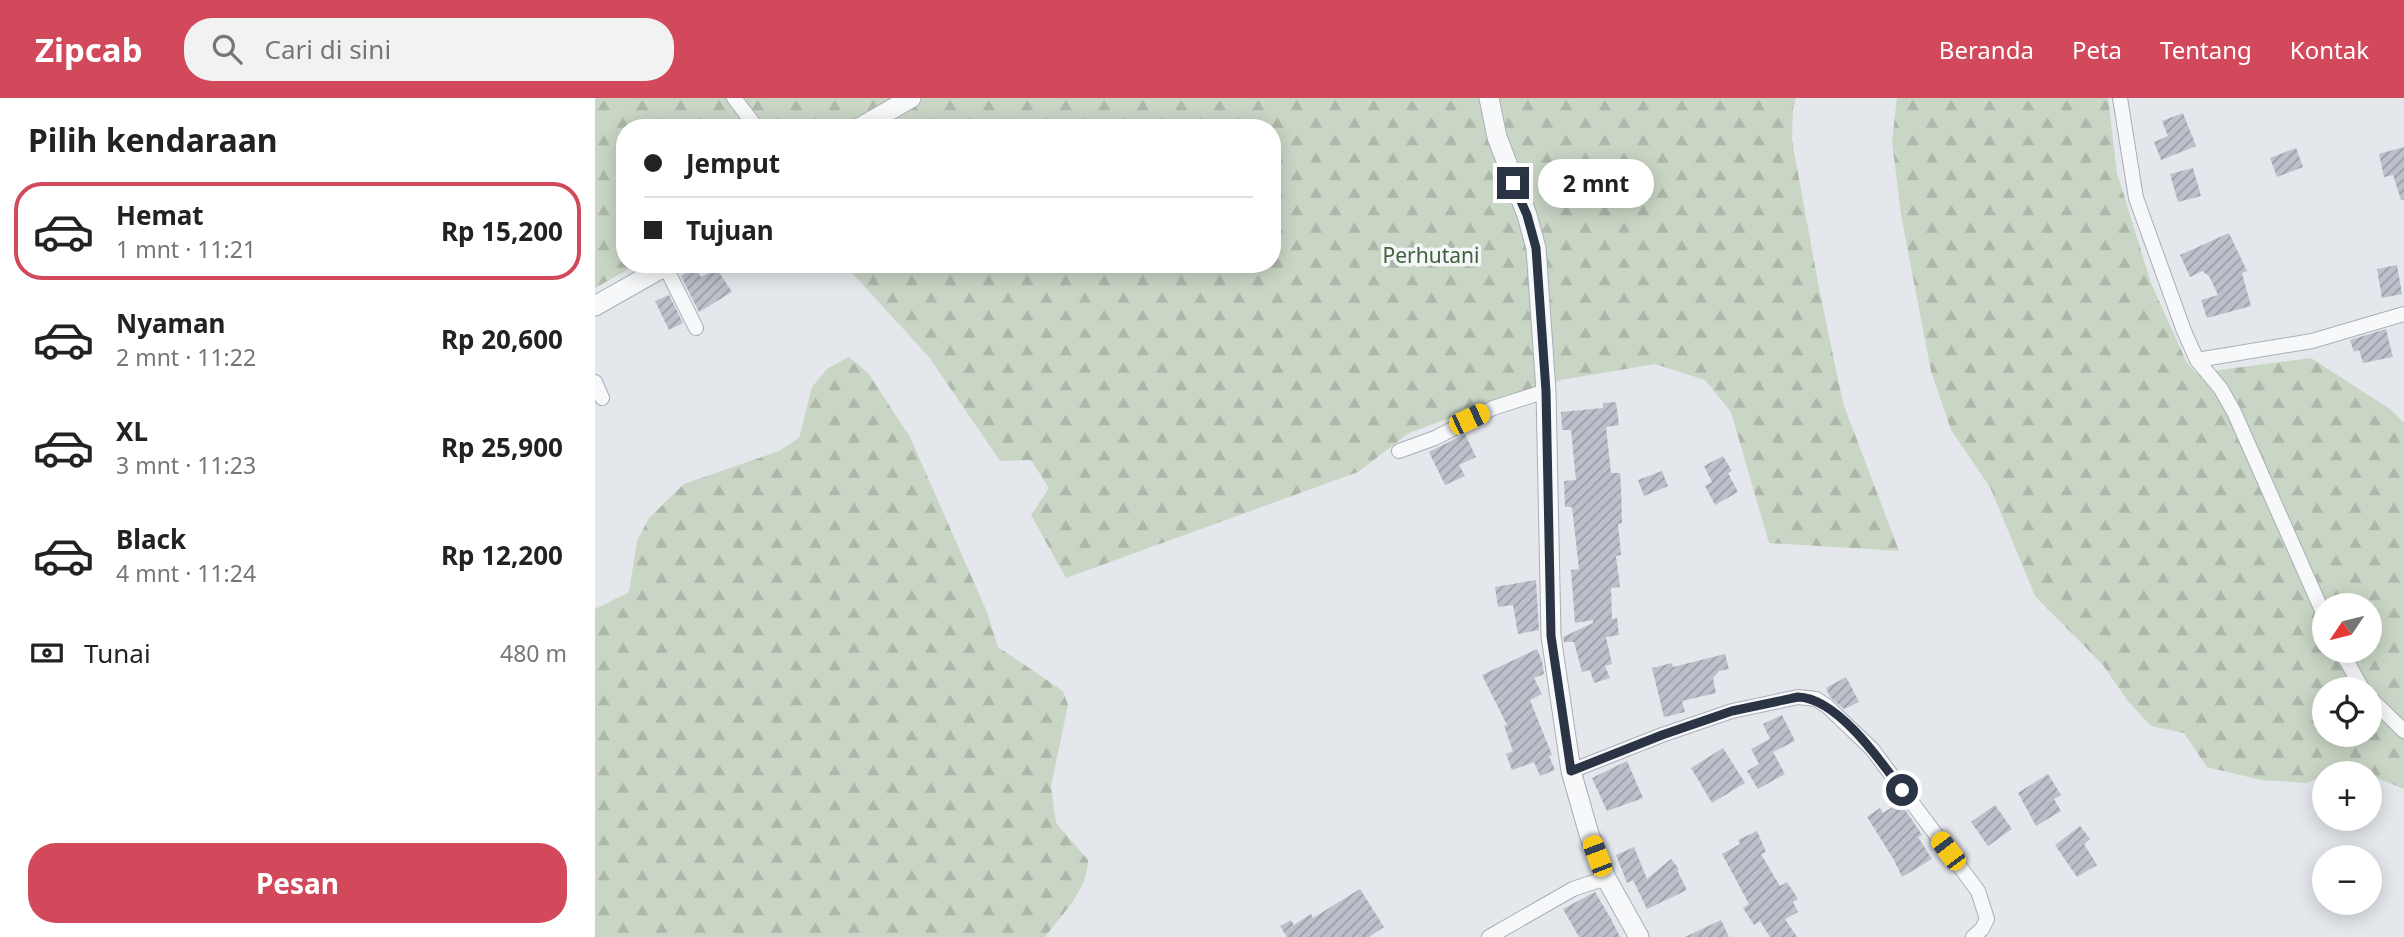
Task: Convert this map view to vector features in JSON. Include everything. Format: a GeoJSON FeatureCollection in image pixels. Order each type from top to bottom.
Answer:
{"type":"FeatureCollection","features":[{"type":"Feature","properties":{"kind":"street"},"geometry":{"type":"LineString","coordinates":[[734,98],[750,119]]}},
{"type":"Feature","properties":{"kind":"street"},"geometry":{"type":"LineString","coordinates":[[875,119],[911,98]]}},
{"type":"Feature","properties":{"kind":"street"},"geometry":{"type":"LineString","coordinates":[[1489,98],[1497,137],[1527,215],[1536,248],[1546,391],[1551,636],[1571,771],[1589,834],[1606,878],[1639,937]]}},
{"type":"Feature","properties":{"kind":"street"},"geometry":{"type":"LineString","coordinates":[[2120,98],[2136,198],[2184,331],[2197,360],[2221,389],[2234,412],[2314,593]]}},
{"type":"Feature","properties":{"kind":"street"},"geometry":{"type":"LineString","coordinates":[[595,306],[653,273]]}},
{"type":"Feature","properties":{"kind":"street"},"geometry":{"type":"LineString","coordinates":[[671,273],[697,328]]}},
{"type":"Feature","properties":{"kind":"street"},"geometry":{"type":"LineString","coordinates":[[2197,360],[2312,341],[2404,314]]}},
{"type":"Feature","properties":{"kind":"street"},"geometry":{"type":"LineString","coordinates":[[595,383],[602,398]]}},
{"type":"Feature","properties":{"kind":"street"},"geometry":{"type":"LineString","coordinates":[[1399,451],[1435,438],[1493,408],[1546,391]]}},
{"type":"Feature","properties":{"kind":"street"},"geometry":{"type":"LineString","coordinates":[[1571,771],[1732,711],[1798,697],[1816,699],[1827,706],[1872,749],[1978,891],[1987,919],[1982,929],[1973,937]]}},
{"type":"Feature","properties":{"kind":"street"},"geometry":{"type":"LineString","coordinates":[[2382,710],[2404,731]]}},
{"type":"Feature","properties":{"kind":"street"},"geometry":{"type":"LineString","coordinates":[[1489,937],[1573,890],[1606,878]]}},
{"type":"Feature","properties":{"kind":"green space","name":"Perhutani"},"geometry":{"type":"Polygon","coordinates":[[[595,98],[1796,98],[1792,140],[1843,403],[1899,551],[1769,543],[1731,412],[1705,380],[1655,364],[1561,380],[1511,395],[1409,433],[1358,472],[1066,578],[1031,515],[1049,488],[1031,460],[1000,461],[929,357],[852,273],[1281,273],[1281,119],[616,119],[616,273],[622,273],[595,288],[595,98]]]}},
{"type":"Feature","properties":{"kind":"green space"},"geometry":{"type":"Polygon","coordinates":[[[1897,98],[2108,98],[2117,173],[2151,283],[2187,363],[2196,373],[2311,358],[2390,409],[2404,423],[2404,789],[2382,780],[2382,761],[2312,761],[2312,781],[2308,783],[2261,780],[2207,767],[2184,733],[2151,726],[2127,700],[2103,665],[2035,596],[1990,487],[1951,430],[1931,371],[1901,215],[1892,141],[1897,98]]]}},
{"type":"Feature","properties":{"kind":"green space"},"geometry":{"type":"Polygon","coordinates":[[[849,357],[868,373],[910,437],[987,612],[998,647],[1063,691],[1068,705],[1051,786],[1056,823],[1088,860],[1084,881],[1073,901],[1045,937],[595,937],[595,609],[629,592],[637,541],[649,518],[684,484],[779,451],[799,438],[812,387],[828,368],[849,357]]]}},
{"type":"Feature","properties":{"kind":"building"},"geometry":{"type":"Polygon","coordinates":[[[2183,113],[2196,146],[2161,160],[2154,142],[2168,136],[2162,121],[2183,113]]]}},
{"type":"Feature","properties":{"kind":"building"},"geometry":{"type":"Polygon","coordinates":[[[2404,147],[2404,200],[2401,200],[2393,175],[2384,177],[2379,154],[2404,147]]]}},
{"type":"Feature","properties":{"kind":"building"},"geometry":{"type":"Polygon","coordinates":[[[2296,148],[2303,167],[2277,177],[2270,158],[2296,148]]]}},
{"type":"Feature","properties":{"kind":"building"},"geometry":{"type":"Polygon","coordinates":[[[2193,168],[2201,196],[2178,202],[2170,174],[2193,168]]]}},
{"type":"Feature","properties":{"kind":"building"},"geometry":{"type":"Polygon","coordinates":[[[2229,233],[2247,271],[2242,273],[2251,306],[2207,318],[2201,300],[2218,295],[2209,276],[2202,271],[2190,277],[2180,255],[2229,233]]]}},
{"type":"Feature","properties":{"kind":"building"},"geometry":{"type":"Polygon","coordinates":[[[2397,265],[2402,294],[2382,298],[2377,269],[2397,265]]]}},
{"type":"Feature","properties":{"kind":"building"},"geometry":{"type":"Polygon","coordinates":[[[686,273],[699,273],[701,277],[709,273],[720,273],[732,292],[699,312],[681,276],[686,273]]]}},
{"type":"Feature","properties":{"kind":"building"},"geometry":{"type":"Polygon","coordinates":[[[669,295],[683,323],[669,330],[655,301],[669,295]]]}},
{"type":"Feature","properties":{"kind":"building"},"geometry":{"type":"Polygon","coordinates":[[[2386,329],[2393,357],[2363,363],[2359,350],[2354,352],[2350,340],[2386,329]]]}},
{"type":"Feature","properties":{"kind":"building"},"geometry":{"type":"Polygon","coordinates":[[[1616,402],[1619,425],[1606,427],[1611,473],[1620,473],[1621,487],[1622,523],[1618,524],[1621,555],[1616,556],[1620,587],[1611,588],[1612,619],[1617,618],[1619,635],[1606,637],[1612,664],[1605,666],[1610,678],[1594,683],[1590,670],[1582,672],[1574,642],[1564,642],[1563,637],[1593,623],[1593,620],[1575,623],[1571,570],[1579,569],[1572,507],[1565,507],[1564,481],[1576,480],[1571,430],[1562,430],[1561,412],[1603,408],[1603,403],[1616,402]]]}},
{"type":"Feature","properties":{"kind":"building"},"geometry":{"type":"Polygon","coordinates":[[[1465,434],[1476,457],[1459,465],[1465,476],[1445,485],[1429,452],[1465,434]]]}},
{"type":"Feature","properties":{"kind":"building"},"geometry":{"type":"Polygon","coordinates":[[[1723,456],[1732,471],[1728,473],[1738,492],[1715,505],[1705,486],[1712,482],[1704,466],[1723,456]]]}},
{"type":"Feature","properties":{"kind":"building"},"geometry":{"type":"Polygon","coordinates":[[[1662,471],[1668,486],[1644,496],[1638,480],[1662,471]]]}},
{"type":"Feature","properties":{"kind":"building"},"geometry":{"type":"Polygon","coordinates":[[[1536,580],[1539,630],[1518,634],[1513,605],[1498,607],[1495,587],[1536,580]]]}},
{"type":"Feature","properties":{"kind":"building"},"geometry":{"type":"Polygon","coordinates":[[[1537,649],[1544,674],[1534,678],[1542,694],[1530,700],[1552,755],[1549,756],[1555,770],[1540,776],[1534,762],[1512,770],[1506,754],[1513,751],[1504,726],[1507,725],[1482,675],[1537,649]]]}},
{"type":"Feature","properties":{"kind":"building"},"geometry":{"type":"Polygon","coordinates":[[[1725,654],[1729,669],[1719,671],[1713,678],[1716,693],[1682,701],[1685,712],[1664,717],[1652,668],[1672,663],[1673,667],[1725,654]]]}},
{"type":"Feature","properties":{"kind":"building"},"geometry":{"type":"Polygon","coordinates":[[[1846,677],[1859,702],[1844,709],[1830,697],[1826,688],[1846,677]]]}},
{"type":"Feature","properties":{"kind":"building"},"geometry":{"type":"Polygon","coordinates":[[[1782,715],[1795,741],[1773,752],[1785,774],[1758,789],[1747,771],[1759,764],[1751,749],[1770,739],[1763,724],[1782,715]]]}},
{"type":"Feature","properties":{"kind":"building"},"geometry":{"type":"Polygon","coordinates":[[[1723,748],[1745,783],[1712,803],[1691,768],[1723,748]]]}},
{"type":"Feature","properties":{"kind":"building"},"geometry":{"type":"Polygon","coordinates":[[[1627,761],[1643,798],[1607,811],[1592,778],[1627,761]]]}},
{"type":"Feature","properties":{"kind":"building"},"geometry":{"type":"Polygon","coordinates":[[[2048,774],[2061,795],[2054,799],[2061,811],[2036,826],[2018,793],[2048,774]]]}},
{"type":"Feature","properties":{"kind":"building"},"geometry":{"type":"Polygon","coordinates":[[[1900,802],[1922,835],[1918,837],[1932,859],[1902,877],[1867,817],[1880,808],[1883,813],[1900,802]]]}},
{"type":"Feature","properties":{"kind":"building"},"geometry":{"type":"Polygon","coordinates":[[[1995,805],[2012,829],[1988,846],[1971,822],[1995,805]]]}},
{"type":"Feature","properties":{"kind":"building"},"geometry":{"type":"Polygon","coordinates":[[[2080,826],[2090,839],[2084,844],[2097,865],[2077,877],[2055,845],[2080,826]]]}},
{"type":"Feature","properties":{"kind":"building"},"geometry":{"type":"Polygon","coordinates":[[[1757,831],[1766,852],[1761,854],[1780,886],[1787,882],[1798,899],[1793,902],[1798,912],[1785,919],[1797,937],[1770,937],[1760,921],[1754,925],[1743,908],[1749,904],[1722,854],[1740,844],[1738,840],[1757,831]]]}},
{"type":"Feature","properties":{"kind":"building"},"geometry":{"type":"Polygon","coordinates":[[[1634,847],[1647,879],[1671,859],[1679,869],[1677,870],[1687,890],[1647,909],[1633,880],[1627,883],[1616,855],[1634,847]]]}},
{"type":"Feature","properties":{"kind":"building"},"geometry":{"type":"Polygon","coordinates":[[[1360,889],[1384,927],[1369,937],[1287,937],[1280,926],[1291,920],[1294,925],[1311,914],[1313,918],[1360,889]]]}},
{"type":"Feature","properties":{"kind":"building"},"geometry":{"type":"Polygon","coordinates":[[[1595,892],[1620,937],[1579,937],[1563,909],[1595,892]]]}},
{"type":"Feature","properties":{"kind":"building"},"geometry":{"type":"Polygon","coordinates":[[[1721,920],[1729,937],[1685,937],[1721,920]]]}},
{"type":"Feature","properties":{"kind":"route"},"geometry":{"type":"LineString","coordinates":[[1513,183],[1527,215],[1536,248],[1546,391],[1551,636],[1571,771],[1732,711],[1807,697],[1827,706],[1872,749],[1902,790]]}}]}
